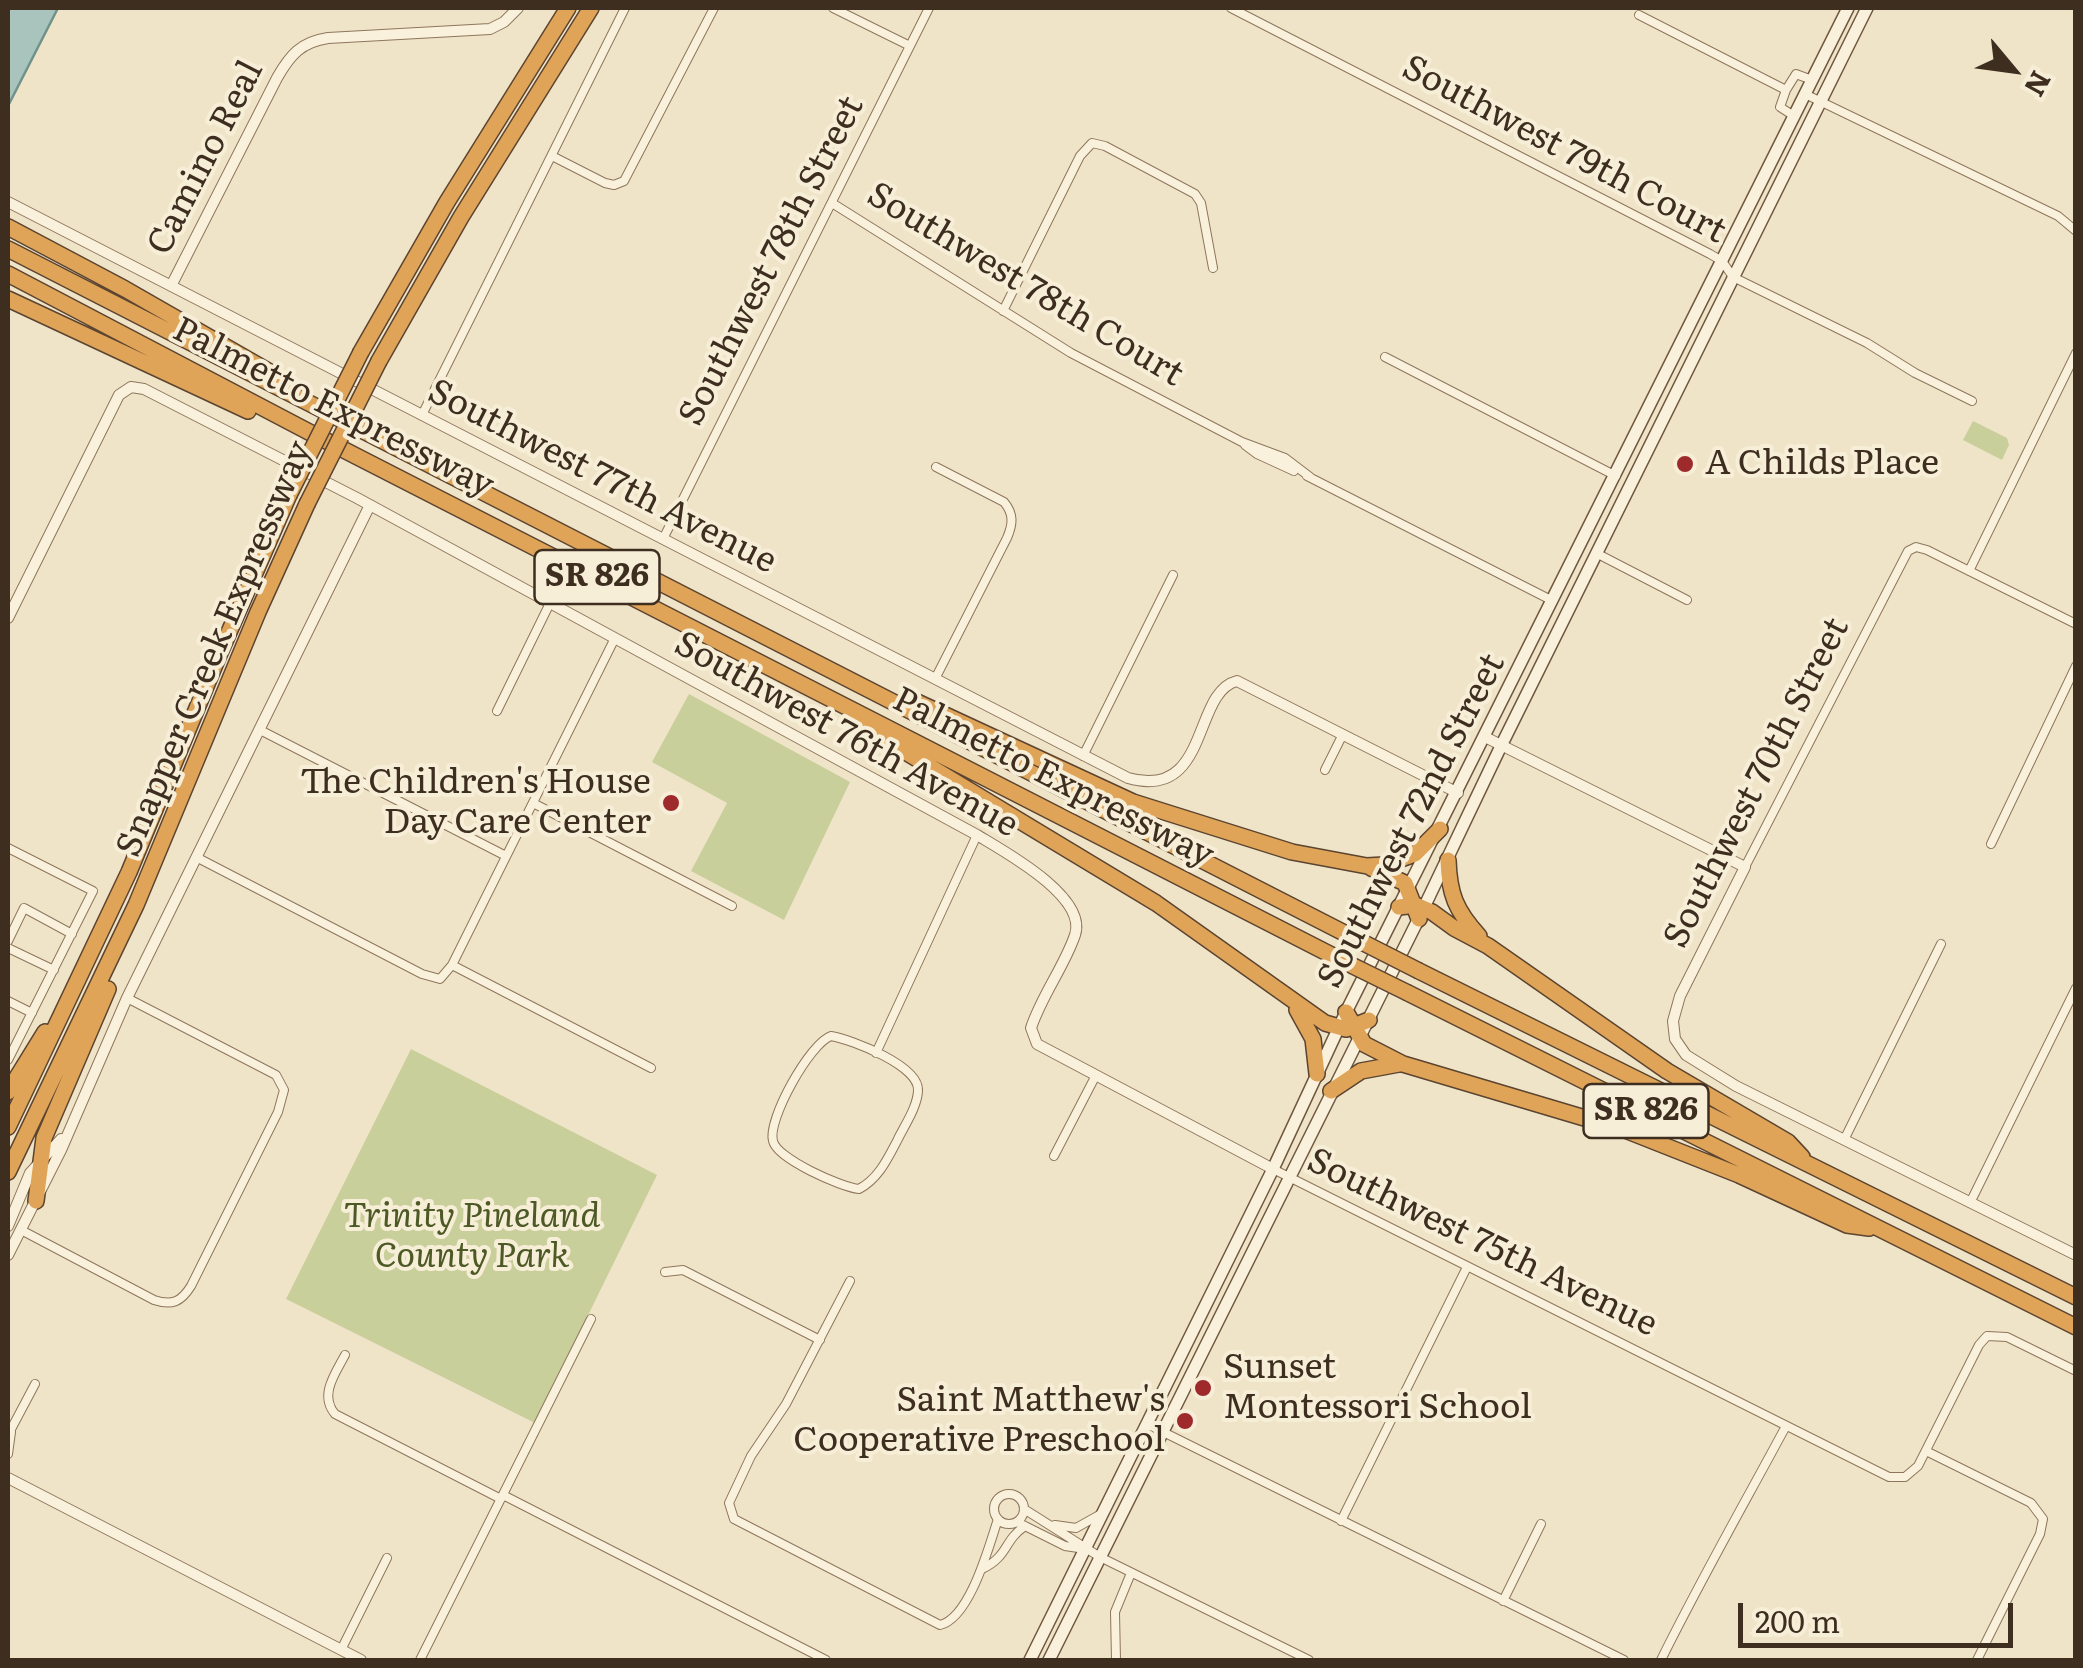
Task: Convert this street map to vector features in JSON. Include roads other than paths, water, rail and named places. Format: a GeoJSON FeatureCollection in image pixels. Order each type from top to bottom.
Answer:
{"type":"FeatureCollection","features":[{"type":"Feature","properties":{"kind":"highway","name":"Snapper Creek Expressway"},"geometry":{"type":"LineString","coordinates":[[8,1127],[91,956],[289,495],[362,352],[447,202],[568,8]]}},
{"type":"Feature","properties":{"kind":"highway","name":"Snapper Creek Expressway"},"geometry":{"type":"LineString","coordinates":[[8,1172],[136,905],[307,504],[379,361],[461,217],[591,8]]}},
{"type":"Feature","properties":{"kind":"highway"},"geometry":{"type":"LineString","coordinates":[[8,228],[268,371],[282,390]]}},
{"type":"Feature","properties":{"kind":"highway","name":"Palmetto Expressway"},"geometry":{"type":"LineString","coordinates":[[8,249],[1419,971],[2076,1296]]}},
{"type":"Feature","properties":{"kind":"highway","name":"Palmetto Expressway"},"geometry":{"type":"LineString","coordinates":[[8,274],[322,439],[1346,962],[2076,1328]]}},
{"type":"Feature","properties":{"kind":"highway"},"geometry":{"type":"LineString","coordinates":[[8,298],[299,436],[322,439]]}},
{"type":"Feature","properties":{"kind":"highway"},"geometry":{"type":"LineString","coordinates":[[856,681],[901,694],[1082,781],[1152,810],[1292,852],[1367,866],[1396,877],[1410,888],[1415,910],[1488,946],[1667,1071],[1788,1142],[1812,1167]]}},
{"type":"Feature","properties":{"kind":"highway"},"geometry":{"type":"LineString","coordinates":[[849,706],[856,722],[1135,890],[1292,1003],[1355,1029]]}},
{"type":"Feature","properties":{"kind":"highway"},"geometry":{"type":"LineString","coordinates":[[1367,866],[1384,865],[1415,854],[1440,829]]}},
{"type":"Feature","properties":{"kind":"highway"},"geometry":{"type":"LineString","coordinates":[[1448,860],[1455,907],[1488,946]]}},
{"type":"Feature","properties":{"kind":"highway"},"geometry":{"type":"LineString","coordinates":[[36,1201],[39,1163],[50,1124],[135,926],[136,905]]}},
{"type":"Feature","properties":{"kind":"highway"},"geometry":{"type":"LineString","coordinates":[[8,1092],[91,956]]}},
{"type":"Feature","properties":{"kind":"highway"},"geometry":{"type":"LineString","coordinates":[[1292,1003],[1313,1039],[1317,1074]]}},
{"type":"Feature","properties":{"kind":"highway"},"geometry":{"type":"LineString","coordinates":[[1346,1012],[1371,1050],[1402,1064],[1625,1130],[1739,1175],[1846,1225],[1883,1230]]}},
{"type":"Feature","properties":{"kind":"highway"},"geometry":{"type":"LineString","coordinates":[[1332,1091],[1360,1072],[1402,1064]]}},
{"type":"Feature","properties":{"kind":"main road","name":"Southwest 72nd Street"},"geometry":{"type":"LineString","coordinates":[[1410,888],[1848,8]]}},
{"type":"Feature","properties":{"kind":"main road","name":"Southwest 72nd Street"},"geometry":{"type":"LineString","coordinates":[[1346,1012],[1448,860],[1866,8]]}},
{"type":"Feature","properties":{"kind":"main road"},"geometry":{"type":"LineString","coordinates":[[1554,602],[1568,609]]}},
{"type":"Feature","properties":{"kind":"main road"},"geometry":{"type":"LineString","coordinates":[[1458,793],[1475,802]]}},
{"type":"Feature","properties":{"kind":"main road","name":"Southwest 72nd Street"},"geometry":{"type":"LineString","coordinates":[[1048,1660],[1332,1091],[1355,1029],[1415,910]]}},
{"type":"Feature","properties":{"kind":"main road","name":"Southwest 72nd Street"},"geometry":{"type":"LineString","coordinates":[[1030,1660],[1317,1074],[1355,1029]]}},
{"type":"Feature","properties":{"kind":"main road"},"geometry":{"type":"LineString","coordinates":[[1202,1312],[1218,1319]]}},
{"type":"Feature","properties":{"kind":"street","name":"Camino Real"},"geometry":{"type":"LineString","coordinates":[[171,286],[276,78],[298,48],[328,38],[490,28],[504,22],[518,8]]}},
{"type":"Feature","properties":{"kind":"street"},"geometry":{"type":"LineString","coordinates":[[422,416],[626,8]]}},
{"type":"Feature","properties":{"kind":"street"},"geometry":{"type":"LineString","coordinates":[[552,156],[605,182],[622,183],[632,171],[714,8]]}},
{"type":"Feature","properties":{"kind":"street"},"geometry":{"type":"LineString","coordinates":[[833,8],[910,46]]}},
{"type":"Feature","properties":{"kind":"street","name":"Southwest 78th Street"},"geometry":{"type":"LineString","coordinates":[[663,539],[929,8]]}},
{"type":"Feature","properties":{"kind":"street","name":"Southwest 79th Court"},"geometry":{"type":"LineString","coordinates":[[1230,8],[1722,261],[1733,277],[1867,343],[1972,402]]}},
{"type":"Feature","properties":{"kind":"street"},"geometry":{"type":"LineString","coordinates":[[1638,15],[1786,90]]}},
{"type":"Feature","properties":{"kind":"street"},"geometry":{"type":"LineString","coordinates":[[1794,116],[1780,107],[1786,90],[1796,74],[1812,80]]}},
{"type":"Feature","properties":{"kind":"street"},"geometry":{"type":"LineString","coordinates":[[1805,94],[2058,216],[2076,231]]}},
{"type":"Feature","properties":{"kind":"street"},"geometry":{"type":"LineString","coordinates":[[1002,311],[1080,156],[1092,143],[1105,146],[1196,194],[1202,206],[1212,268]]}},
{"type":"Feature","properties":{"kind":"street","name":"Southwest 77th Avenue"},"geometry":{"type":"LineString","coordinates":[[8,202],[1138,781],[1155,782],[1176,773],[1222,690],[1231,681],[1246,684],[1343,734]]}},
{"type":"Feature","properties":{"kind":"street","name":"Southwest 78th Court"},"geometry":{"type":"LineString","coordinates":[[832,203],[1071,353],[1242,442],[1260,456],[1310,477],[1554,602]]}},
{"type":"Feature","properties":{"kind":"street"},"geometry":{"type":"LineString","coordinates":[[2076,353],[1969,571],[2076,624]]}},
{"type":"Feature","properties":{"kind":"street"},"geometry":{"type":"LineString","coordinates":[[1384,357],[1616,476]]}},
{"type":"Feature","properties":{"kind":"street","name":"Southwest 76th Avenue"},"geometry":{"type":"LineString","coordinates":[[8,618],[119,395],[131,388],[149,391],[370,506],[976,835],[1061,895],[1076,915],[1076,934],[1031,1028],[1039,1046]]}},
{"type":"Feature","properties":{"kind":"street"},"geometry":{"type":"LineString","coordinates":[[934,679],[1009,533],[1010,510],[997,498],[936,467]]}},
{"type":"Feature","properties":{"kind":"street"},"geometry":{"type":"LineString","coordinates":[[8,1256],[127,998],[370,506]]}},
{"type":"Feature","properties":{"kind":"street","name":"Southwest 70th Street"},"geometry":{"type":"LineString","coordinates":[[1844,1140],[1702,1068],[1680,1049],[1673,1031],[1678,1003],[1899,562],[1911,548],[1920,548],[1969,571]]}},
{"type":"Feature","properties":{"kind":"street"},"geometry":{"type":"LineString","coordinates":[[1596,554],[1686,600]]}},
{"type":"Feature","properties":{"kind":"street"},"geometry":{"type":"LineString","coordinates":[[1083,756],[1173,576]]}},
{"type":"Feature","properties":{"kind":"street"},"geometry":{"type":"LineString","coordinates":[[497,711],[550,603]]}},
{"type":"Feature","properties":{"kind":"street"},"geometry":{"type":"LineString","coordinates":[[196,857],[422,974],[440,978],[452,966],[615,638]]}},
{"type":"Feature","properties":{"kind":"street"},"geometry":{"type":"LineString","coordinates":[[1991,844],[2076,666]]}},
{"type":"Feature","properties":{"kind":"street"},"geometry":{"type":"LineString","coordinates":[[260,730],[506,856]]}},
{"type":"Feature","properties":{"kind":"street"},"geometry":{"type":"LineString","coordinates":[[1325,770],[1343,734],[1458,793]]}},
{"type":"Feature","properties":{"kind":"street"},"geometry":{"type":"LineString","coordinates":[[1486,738],[1745,867]]}},
{"type":"Feature","properties":{"kind":"street"},"geometry":{"type":"LineString","coordinates":[[532,803],[732,906]]}},
{"type":"Feature","properties":{"kind":"street"},"geometry":{"type":"LineString","coordinates":[[876,1053],[976,835]]}},
{"type":"Feature","properties":{"kind":"street"},"geometry":{"type":"LineString","coordinates":[[8,848],[93,891],[8,1058]]}},
{"type":"Feature","properties":{"kind":"street"},"geometry":{"type":"LineString","coordinates":[[54,970],[8,944],[24,908],[72,934]]}},
{"type":"Feature","properties":{"kind":"street"},"geometry":{"type":"LineString","coordinates":[[1940,944],[1844,1140],[2076,1255]]}},
{"type":"Feature","properties":{"kind":"street"},"geometry":{"type":"LineString","coordinates":[[452,966],[651,1068]]}},
{"type":"Feature","properties":{"kind":"street"},"geometry":{"type":"LineString","coordinates":[[1970,1203],[2076,988]]}},
{"type":"Feature","properties":{"kind":"street"},"geometry":{"type":"LineString","coordinates":[[21,1230],[154,1300],[178,1302],[191,1286],[278,1112],[284,1085],[272,1071],[127,998]]}},
{"type":"Feature","properties":{"kind":"street"},"geometry":{"type":"LineString","coordinates":[[8,1000],[32,1013]]}},
{"type":"Feature","properties":{"kind":"street"},"geometry":{"type":"LineString","coordinates":[[836,1037],[876,1053],[912,1074],[918,1091],[886,1162],[864,1187],[856,1190],[792,1160],[774,1146],[772,1134],[806,1059],[820,1041],[836,1037]]}},
{"type":"Feature","properties":{"kind":"street","name":"Southwest 75th Avenue"},"geometry":{"type":"LineString","coordinates":[[1039,1046],[1288,1178],[1884,1475],[1906,1476],[1926,1451]]}},
{"type":"Feature","properties":{"kind":"street"},"geometry":{"type":"LineString","coordinates":[[1054,1156],[1096,1076]]}},
{"type":"Feature","properties":{"kind":"street"},"geometry":{"type":"LineString","coordinates":[[8,1226],[30,1174],[66,1134]]}},
{"type":"Feature","properties":{"kind":"street"},"geometry":{"type":"LineString","coordinates":[[1341,1520],[1467,1267]]}},
{"type":"Feature","properties":{"kind":"street"},"geometry":{"type":"LineString","coordinates":[[665,1272],[684,1270],[820,1340]]}},
{"type":"Feature","properties":{"kind":"street"},"geometry":{"type":"LineString","coordinates":[[850,1281],[786,1404],[735,1487],[729,1503],[734,1520],[936,1625],[954,1619],[982,1569],[998,1519],[995,1506],[1004,1496],[1019,1498],[1024,1509],[1021,1524],[1000,1559],[982,1569]]}},
{"type":"Feature","properties":{"kind":"street"},"geometry":{"type":"LineString","coordinates":[[420,1660],[591,1319]]}},
{"type":"Feature","properties":{"kind":"street"},"geometry":{"type":"LineString","coordinates":[[1977,1660],[2040,1534],[2042,1515],[2031,1503],[1926,1451],[1979,1345],[1988,1335],[2004,1335],[2076,1370]]}},
{"type":"Feature","properties":{"kind":"street"},"geometry":{"type":"LineString","coordinates":[[345,1355],[328,1388],[330,1408],[342,1418],[826,1660]]}},
{"type":"Feature","properties":{"kind":"street"},"geometry":{"type":"LineString","coordinates":[[8,1452],[9,1433],[35,1384]]}},
{"type":"Feature","properties":{"kind":"street"},"geometry":{"type":"LineString","coordinates":[[1147,1424],[1624,1660]]}},
{"type":"Feature","properties":{"kind":"street"},"geometry":{"type":"LineString","coordinates":[[1662,1660],[1702,1576],[1720,1551],[1786,1426]]}},
{"type":"Feature","properties":{"kind":"street"},"geometry":{"type":"LineString","coordinates":[[8,1478],[361,1660]]}},
{"type":"Feature","properties":{"kind":"street"},"geometry":{"type":"LineString","coordinates":[[1024,1509],[1130,1573],[1309,1660]]}},
{"type":"Feature","properties":{"kind":"street"},"geometry":{"type":"LineString","coordinates":[[1051,1524],[1076,1528],[1102,1514]]}},
{"type":"Feature","properties":{"kind":"street"},"geometry":{"type":"LineString","coordinates":[[998,1519],[1021,1524],[1065,1546],[1085,1549]]}},
{"type":"Feature","properties":{"kind":"street"},"geometry":{"type":"LineString","coordinates":[[1503,1601],[1541,1524]]}},
{"type":"Feature","properties":{"kind":"street"},"geometry":{"type":"LineString","coordinates":[[986,1552],[1000,1559]]}},
{"type":"Feature","properties":{"kind":"street"},"geometry":{"type":"LineString","coordinates":[[341,1650],[387,1558]]}},
{"type":"Feature","properties":{"kind":"street"},"geometry":{"type":"LineString","coordinates":[[1116,1660],[1114,1612],[1130,1573]]}},
{"type":"Feature","properties":{"kind":"water"},"geometry":{"type":"Polygon","coordinates":[[[8,8],[58,8],[8,106],[8,8]]]}},
{"type":"Feature","properties":{"kind":"place","name":"A Childs Place"},"geometry":{"type":"Point","coordinates":[1685,464]}},
{"type":"Feature","properties":{"kind":"place","name":"The Children's House Day Care Center"},"geometry":{"type":"Point","coordinates":[671,803]}},
{"type":"Feature","properties":{"kind":"place","name":"Sunset Montessori School"},"geometry":{"type":"Point","coordinates":[1203,1388]}},
{"type":"Feature","properties":{"kind":"place","name":"Saint Matthew's Cooperative Preschool"},"geometry":{"type":"Point","coordinates":[1185,1421]}},
{"type":"Feature","properties":{"kind":"park label","name":"Trinity Pineland County Park"},"geometry":{"type":"Point","coordinates":[472,1237]}}]}
